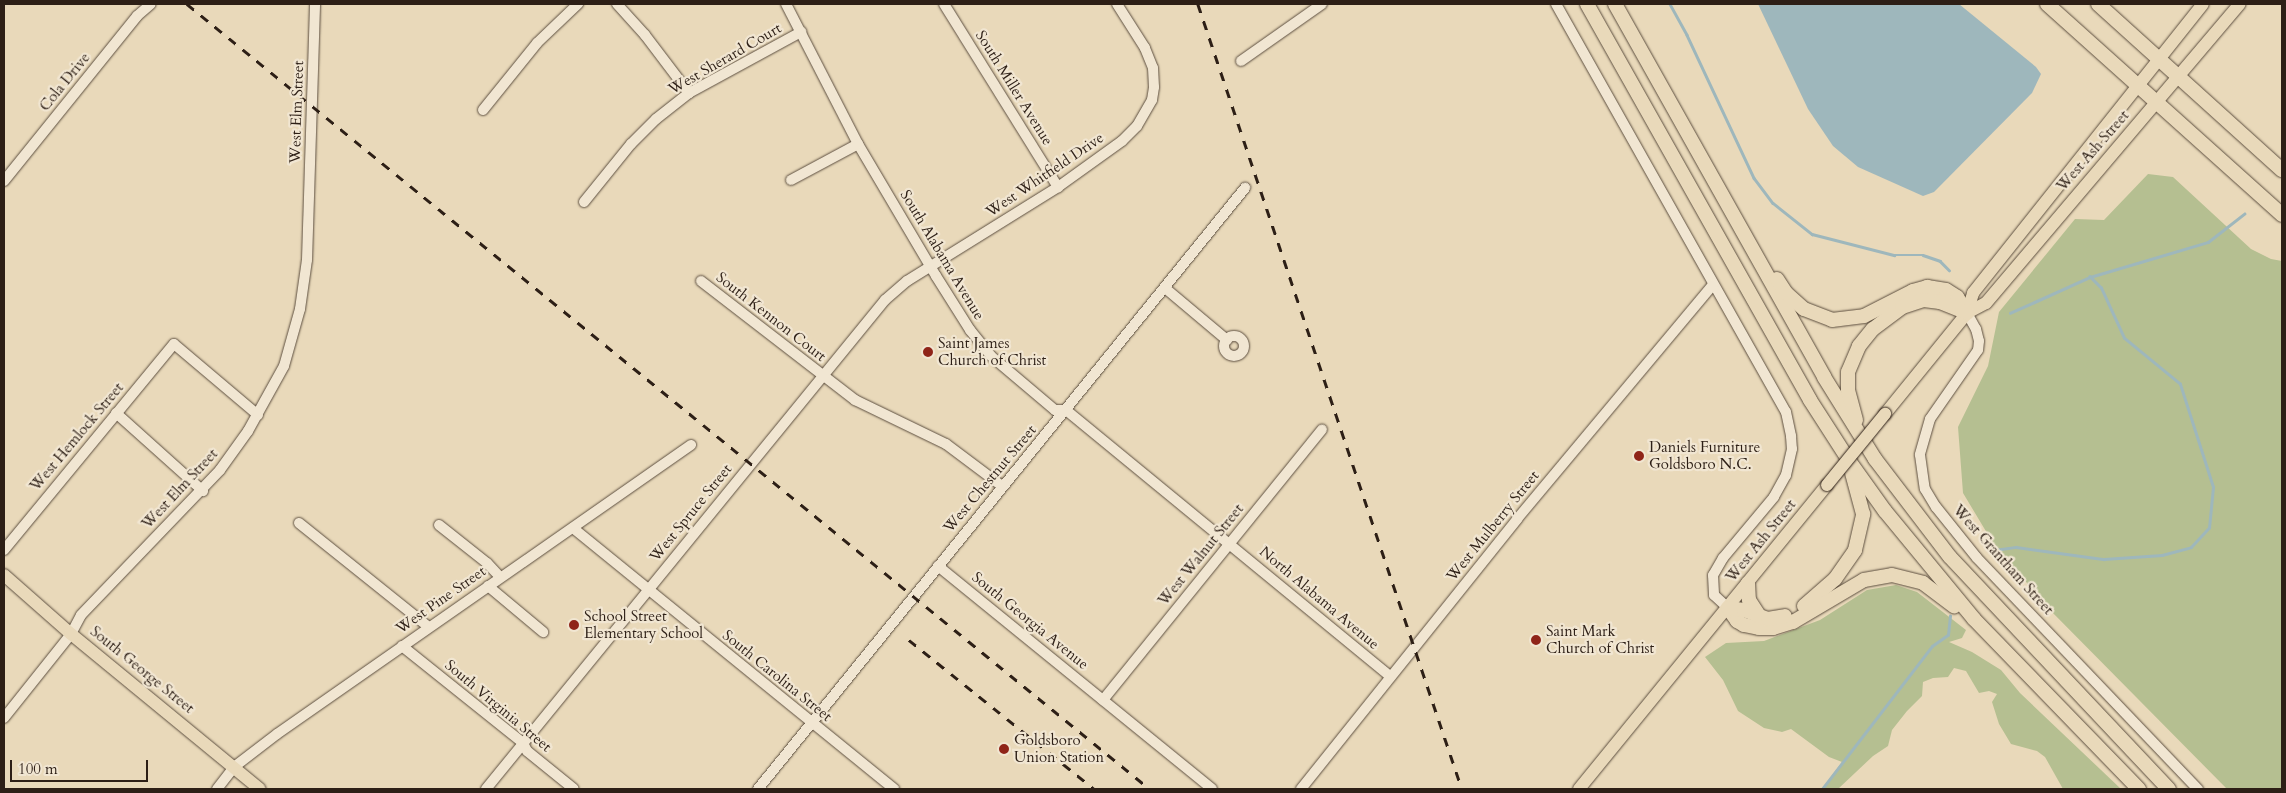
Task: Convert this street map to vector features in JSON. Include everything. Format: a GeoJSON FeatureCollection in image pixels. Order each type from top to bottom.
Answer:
{"type":"FeatureCollection","features":[{"type":"Feature","properties":{"kind":"highway"},"geometry":{"type":"LineString","coordinates":[[1587,4],[1806,391],[1850,462],[1885,511],[1974,619],[2139,789]]}},
{"type":"Feature","properties":{"kind":"highway"},"geometry":{"type":"LineString","coordinates":[[1615,4],[1755,251],[1772,288],[1859,436],[1900,494],[1950,557],[2169,789]]}},
{"type":"Feature","properties":{"kind":"highway"},"geometry":{"type":"LineString","coordinates":[[2047,4],[2282,215]]}},
{"type":"Feature","properties":{"kind":"highway"},"geometry":{"type":"LineString","coordinates":[[2098,4],[2282,170]]}},
{"type":"Feature","properties":{"kind":"highway"},"geometry":{"type":"LineString","coordinates":[[1755,251],[1796,303],[1822,317],[1842,320],[1855,318],[1913,291],[1928,287],[1946,290],[1957,297],[1967,313]]}},
{"type":"Feature","properties":{"kind":"highway"},"geometry":{"type":"LineString","coordinates":[[1859,436],[1847,381],[1854,355],[1865,337],[1891,314],[1924,300],[1940,302],[1967,313]]}},
{"type":"Feature","properties":{"kind":"highway"},"geometry":{"type":"LineString","coordinates":[[1728,608],[1744,610],[1768,619],[1784,616],[1807,604],[1827,588],[1849,560],[1858,538],[1863,514],[1850,462]]}},
{"type":"Feature","properties":{"kind":"highway"},"geometry":{"type":"LineString","coordinates":[[1728,608],[1737,621],[1744,625],[1773,628],[1794,622],[1864,580],[1892,574],[1923,583],[1974,619]]}},
{"type":"Feature","properties":{"kind":"highway"},"geometry":{"type":"LineString","coordinates":[[1748,582],[1749,600],[1760,617]]}},
{"type":"Feature","properties":{"kind":"main road","name":"West Ash Street"},"geometry":{"type":"LineString","coordinates":[[1579,789],[1967,313],[1973,292],[2203,4]]}},
{"type":"Feature","properties":{"kind":"main road","name":"West Ash Street"},"geometry":{"type":"LineString","coordinates":[[1967,313],[1986,303],[2240,4]]}},
{"type":"Feature","properties":{"kind":"main road","name":"South George Street"},"geometry":{"type":"LineString","coordinates":[[4,575],[71,634],[260,789]]}},
{"type":"Feature","properties":{"kind":"street","name":"Cola Drive"},"geometry":{"type":"LineString","coordinates":[[4,181],[137,16],[151,4]]}},
{"type":"Feature","properties":{"kind":"street","name":"West Elm Street"},"geometry":{"type":"LineString","coordinates":[[4,718],[71,634],[81,615],[132,560],[203,491],[237,449],[258,415],[284,366],[296,328],[308,250],[315,4]]}},
{"type":"Feature","properties":{"kind":"street"},"geometry":{"type":"LineString","coordinates":[[483,110],[537,43],[578,4]]}},
{"type":"Feature","properties":{"kind":"street"},"geometry":{"type":"LineString","coordinates":[[618,4],[645,35],[689,93]]}},
{"type":"Feature","properties":{"kind":"street","name":"South Alabama Avenue"},"geometry":{"type":"LineString","coordinates":[[786,4],[858,144],[930,267],[970,330],[991,356],[1055,410],[1066,410],[1229,543]]}},
{"type":"Feature","properties":{"kind":"street","name":"South Miller Avenue"},"geometry":{"type":"LineString","coordinates":[[944,4],[1058,187]]}},
{"type":"Feature","properties":{"kind":"street","name":"West Whitfield Drive"},"geometry":{"type":"LineString","coordinates":[[930,267],[1058,187],[1122,141],[1138,126],[1148,110],[1154,87],[1150,60],[1117,4]]}},
{"type":"Feature","properties":{"kind":"street"},"geometry":{"type":"LineString","coordinates":[[1241,61],[1322,4]]}},
{"type":"Feature","properties":{"kind":"street"},"geometry":{"type":"LineString","coordinates":[[1556,4],[1713,285],[1781,401],[1792,436],[1790,462],[1781,486],[1723,558],[1713,575],[1714,595],[1728,608]]}},
{"type":"Feature","properties":{"kind":"street","name":"West Sherard Court"},"geometry":{"type":"LineString","coordinates":[[584,202],[631,144],[656,119],[689,93],[801,32]]}},
{"type":"Feature","properties":{"kind":"street"},"geometry":{"type":"LineString","coordinates":[[791,180],[858,144]]}},
{"type":"Feature","properties":{"kind":"street","name":"West Chestnut Street"},"geometry":{"type":"LineString","coordinates":[[758,789],[1245,188]]}},
{"type":"Feature","properties":{"kind":"street","name":"West Spruce Street"},"geometry":{"type":"LineString","coordinates":[[486,789],[885,300],[907,281],[930,267]]}},
{"type":"Feature","properties":{"kind":"street","name":"South Kennon Court"},"geometry":{"type":"LineString","coordinates":[[701,281],[822,376],[871,410],[946,444],[1002,486]]}},
{"type":"Feature","properties":{"kind":"street","name":"West Mulberry Street"},"geometry":{"type":"LineString","coordinates":[[1301,789],[1517,519],[1713,285]]}},
{"type":"Feature","properties":{"kind":"street"},"geometry":{"type":"LineString","coordinates":[[1165,288],[1227,340]]}},
{"type":"Feature","properties":{"kind":"street","name":"West Grantham Street"},"geometry":{"type":"LineString","coordinates":[[1967,313],[1976,329],[1979,340],[1978,350],[1930,419],[1920,455],[1925,488],[1936,508],[1977,558],[2198,789]]}},
{"type":"Feature","properties":{"kind":"street","name":"West Hemlock Street"},"geometry":{"type":"LineString","coordinates":[[4,550],[174,344],[258,415]]}},
{"type":"Feature","properties":{"kind":"street"},"geometry":{"type":"LineString","coordinates":[[116,413],[203,491]]}},
{"type":"Feature","properties":{"kind":"street","name":"West Walnut Street"},"geometry":{"type":"LineString","coordinates":[[1103,700],[1322,430]]}},
{"type":"Feature","properties":{"kind":"street","name":"West Pine Street"},"geometry":{"type":"LineString","coordinates":[[216,789],[234,768],[402,646],[691,445]]}},
{"type":"Feature","properties":{"kind":"street"},"geometry":{"type":"LineString","coordinates":[[299,523],[429,627]]}},
{"type":"Feature","properties":{"kind":"street"},"geometry":{"type":"LineString","coordinates":[[438,525],[487,563],[500,577]]}},
{"type":"Feature","properties":{"kind":"street","name":"South Carolina Street"},"geometry":{"type":"LineString","coordinates":[[573,528],[894,789]]}},
{"type":"Feature","properties":{"kind":"street","name":"North Alabama Avenue"},"geometry":{"type":"LineString","coordinates":[[1229,543],[1390,676]]}},
{"type":"Feature","properties":{"kind":"street","name":"South Georgia Avenue"},"geometry":{"type":"LineString","coordinates":[[938,566],[1212,789]]}},
{"type":"Feature","properties":{"kind":"street"},"geometry":{"type":"LineString","coordinates":[[488,586],[544,632]]}},
{"type":"Feature","properties":{"kind":"street","name":"South Virginia Street"},"geometry":{"type":"LineString","coordinates":[[402,646],[523,743],[527,751],[574,789]]}},
{"type":"Feature","properties":{"kind":"green space"},"geometry":{"type":"Polygon","coordinates":[[[2148,174],[2173,177],[2251,249],[2271,259],[2282,261],[2282,789],[2227,789],[2049,609],[1993,543],[1963,493],[1958,427],[1988,366],[1999,312],[2075,219],[2104,220],[2148,174]]]}},
{"type":"Feature","properties":{"kind":"green space"},"geometry":{"type":"Polygon","coordinates":[[[1896,585],[1917,592],[1966,630],[1962,638],[1949,642],[1972,652],[2001,670],[2020,693],[2121,789],[2063,789],[2045,757],[2037,751],[2011,744],[1999,724],[1992,702],[1997,694],[1989,691],[1979,693],[1966,671],[1954,668],[1948,677],[1933,678],[1923,682],[1922,696],[1892,730],[1888,746],[1873,756],[1838,789],[1822,789],[1842,762],[1829,757],[1791,729],[1782,732],[1764,728],[1738,711],[1723,680],[1705,657],[1726,643],[1764,641],[1820,620],[1867,590],[1896,585]]]}},
{"type":"Feature","properties":{"kind":"water"},"geometry":{"type":"Polygon","coordinates":[[[1758,4],[1959,4],[2036,67],[2041,74],[2032,93],[1934,192],[1923,196],[1858,167],[1833,146],[1808,109],[1758,4]]]}},
{"type":"Feature","properties":{"kind":"waterway"},"geometry":{"type":"LineString","coordinates":[[1670,4],[1687,35],[1754,178],[1773,203],[1812,234],[1894,255],[1923,255],[1940,261],[1949,270]]}},
{"type":"Feature","properties":{"kind":"waterway"},"geometry":{"type":"LineString","coordinates":[[2010,313],[2090,277],[2208,242],[2244,214]]}},
{"type":"Feature","properties":{"kind":"waterway"},"geometry":{"type":"LineString","coordinates":[[1994,550],[2016,547],[2104,559],[2162,555],[2191,547],[2209,528],[2213,487],[2180,384],[2124,338],[2101,288],[2090,277]]}},
{"type":"Feature","properties":{"kind":"waterway"},"geometry":{"type":"LineString","coordinates":[[1822,789],[1932,646],[1948,635],[1950,616]]}},
{"type":"Feature","properties":{"kind":"railway"},"geometry":{"type":"LineString","coordinates":[[187,4],[1150,789]]}},
{"type":"Feature","properties":{"kind":"railway"},"geometry":{"type":"LineString","coordinates":[[1198,4],[1462,789]]}},
{"type":"Feature","properties":{"kind":"railway"},"geometry":{"type":"LineString","coordinates":[[909,640],[1094,789]]}},
{"type":"Feature","properties":{"kind":"place","name":"Saint James Church of Christ"},"geometry":{"type":"Point","coordinates":[928,352]}},
{"type":"Feature","properties":{"kind":"place","name":"Daniels Furniture Goldsboro N.C."},"geometry":{"type":"Point","coordinates":[1639,456]}},
{"type":"Feature","properties":{"kind":"place","name":"School Street Elementary School"},"geometry":{"type":"Point","coordinates":[574,625]}},
{"type":"Feature","properties":{"kind":"place","name":"Saint Mark Church of Christ"},"geometry":{"type":"Point","coordinates":[1536,640]}},
{"type":"Feature","properties":{"kind":"place","name":"Goldsboro Union Station"},"geometry":{"type":"Point","coordinates":[1004,749]}}]}
